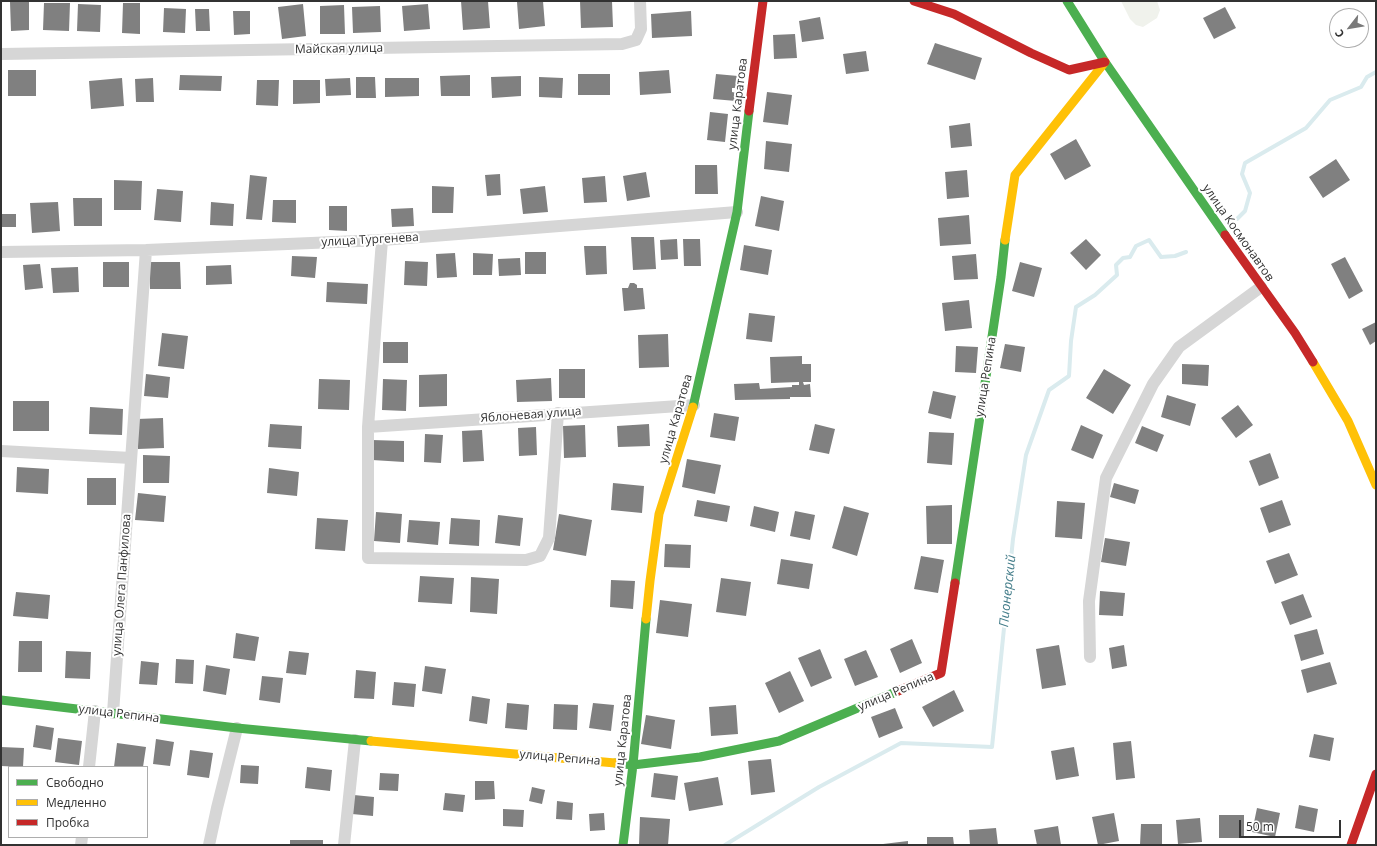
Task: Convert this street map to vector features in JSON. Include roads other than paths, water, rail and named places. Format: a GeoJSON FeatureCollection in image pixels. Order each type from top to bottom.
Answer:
{"type":"FeatureCollection","features":[{"type":"Feature","properties":{"kind":"street","name":"Майская улица"},"geometry":{"type":"LineString","coordinates":[[1,54],[622,44],[636,40],[642,29],[640,1]]}},
{"type":"Feature","properties":{"kind":"street","name":"улица Каратова"},"geometry":{"type":"LineString","coordinates":[[623,845],[633,765],[650,581],[659,514],[694,405],[737,212],[763,1]]}},
{"type":"Feature","properties":{"kind":"street"},"geometry":{"type":"LineString","coordinates":[[914,1],[954,14],[1069,70],[1105,62]]}},
{"type":"Feature","properties":{"kind":"street","name":"улица Космонавтов"},"geometry":{"type":"LineString","coordinates":[[1067,1],[1105,62],[1201,202],[1295,333],[1348,421],[1376,485]]}},
{"type":"Feature","properties":{"kind":"street","name":"улица Репина"},"geometry":{"type":"LineString","coordinates":[[1,700],[237,728],[633,765],[700,756],[779,741],[941,673],[1000,285],[1008,216],[1015,174],[1105,62]]}},
{"type":"Feature","properties":{"kind":"street","name":"улица Тургенева"},"geometry":{"type":"LineString","coordinates":[[1,252],[146,250],[382,240],[737,212]]}},
{"type":"Feature","properties":{"kind":"street"},"geometry":{"type":"LineString","coordinates":[[382,240],[368,427],[368,558],[526,560],[540,556],[549,538],[558,413]]}},
{"type":"Feature","properties":{"kind":"street","name":"улица Олега Панфилова"},"geometry":{"type":"LineString","coordinates":[[113,713],[146,250]]}},
{"type":"Feature","properties":{"kind":"street"},"geometry":{"type":"LineString","coordinates":[[1090,657],[1089,601],[1106,478],[1153,384],[1179,347],[1261,287]]}},
{"type":"Feature","properties":{"kind":"street","name":"Яблоневая улица"},"geometry":{"type":"LineString","coordinates":[[368,427],[694,405]]}},
{"type":"Feature","properties":{"kind":"street"},"geometry":{"type":"LineString","coordinates":[[1,451],[131,458]]}},
{"type":"Feature","properties":{"kind":"street"},"geometry":{"type":"LineString","coordinates":[[89,766],[95,711]]}},
{"type":"Feature","properties":{"kind":"street"},"geometry":{"type":"LineString","coordinates":[[210,845],[216,808],[237,728]]}},
{"type":"Feature","properties":{"kind":"street"},"geometry":{"type":"LineString","coordinates":[[344,845],[355,740]]}},
{"type":"Feature","properties":{"kind":"street"},"geometry":{"type":"LineString","coordinates":[[1351,845],[1376,774]]}},
{"type":"Feature","properties":{"kind":"waterway","name":"Пионерский"},"geometry":{"type":"LineString","coordinates":[[1237,219],[1245,211],[1250,193],[1242,174],[1245,163],[1306,128],[1330,100],[1361,87],[1367,77],[1376,72]]}},
{"type":"Feature","properties":{"kind":"waterway","name":"Пионерский"},"geometry":{"type":"LineString","coordinates":[[725,845],[819,787],[901,743],[992,747],[1013,539],[1026,455],[1049,390],[1069,376],[1071,341],[1076,307],[1095,295],[1117,275],[1116,265],[1123,258],[1130,257],[1136,246],[1149,240],[1161,257],[1175,256],[1186,252]]}}]}
